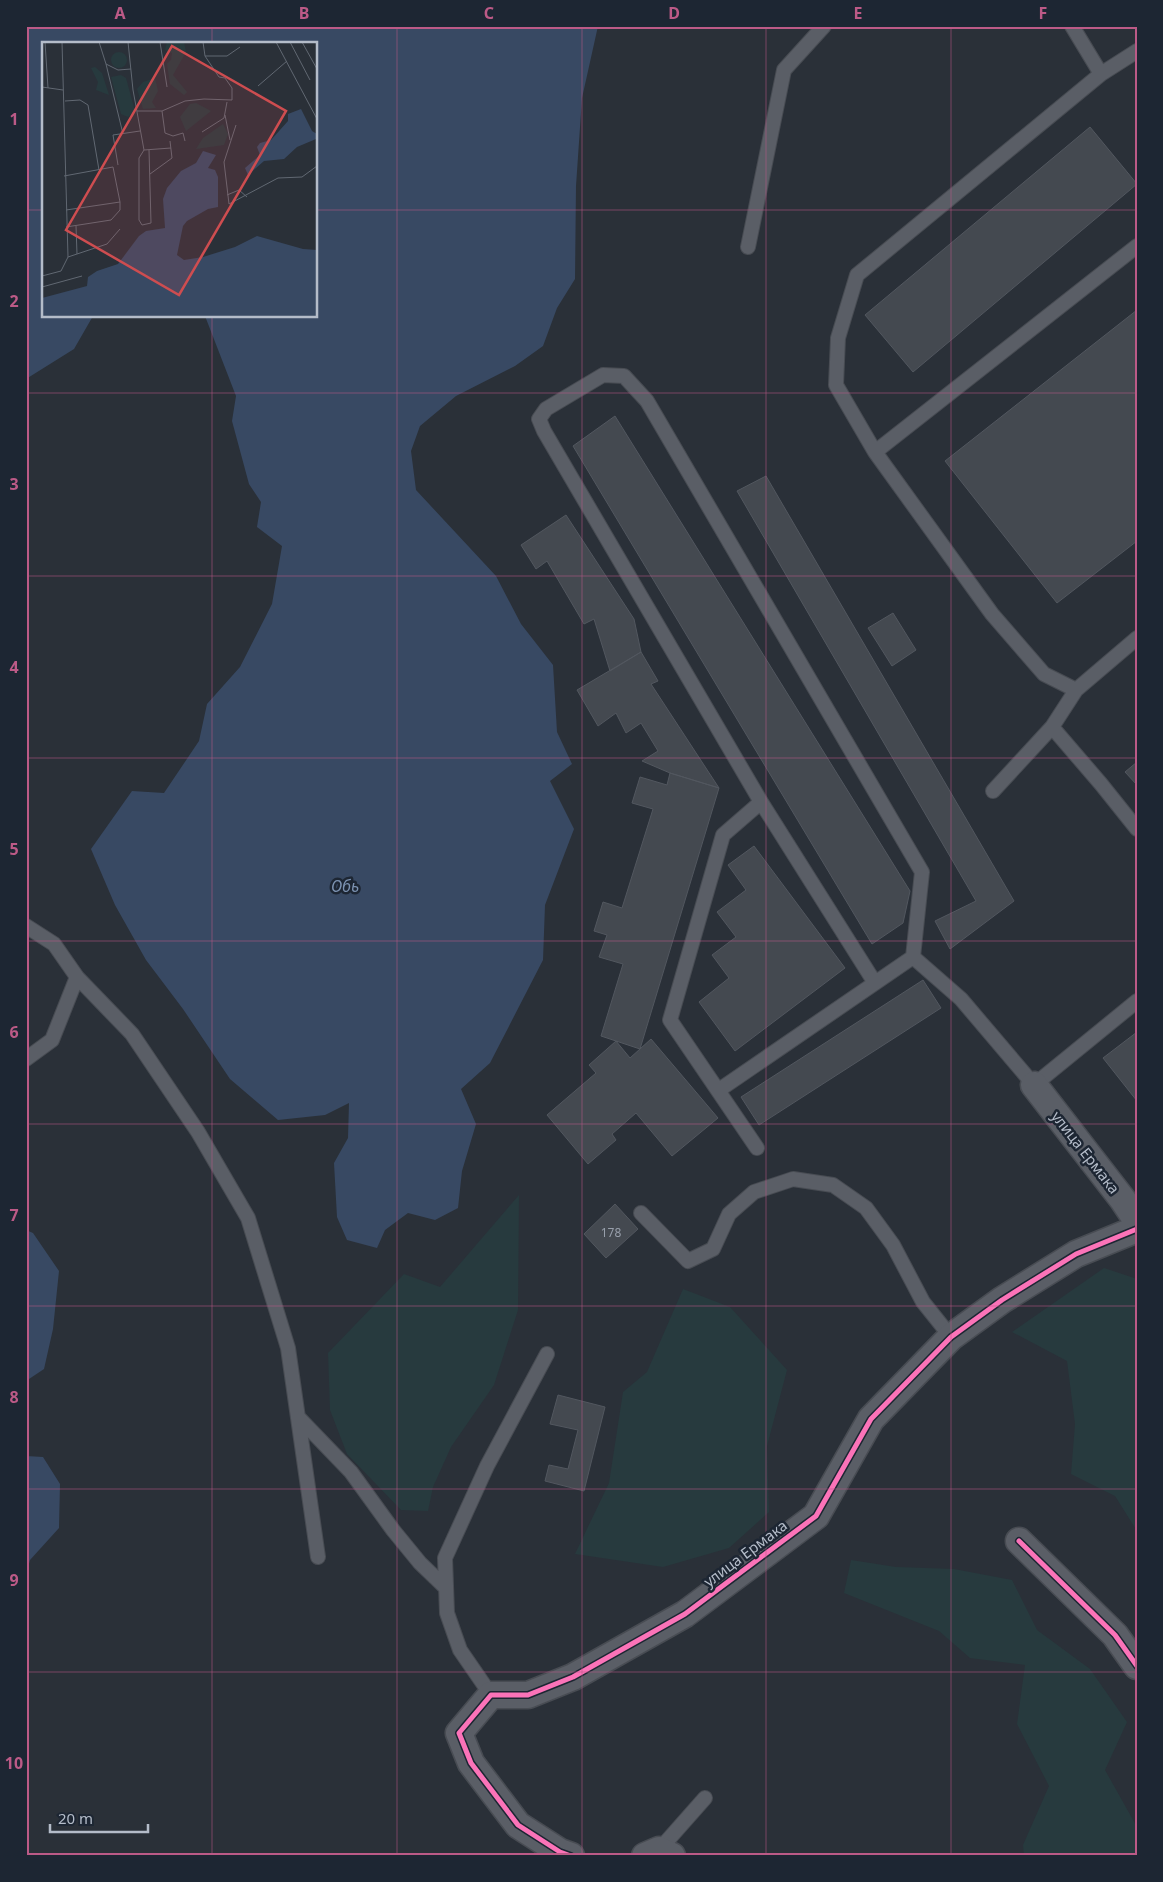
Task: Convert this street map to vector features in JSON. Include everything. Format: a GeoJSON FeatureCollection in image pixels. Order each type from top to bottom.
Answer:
{"type":"FeatureCollection","features":[{"type":"Feature","properties":{"kind":"street","name":"улица Ермака"},"geometry":{"type":"LineString","coordinates":[[1034,1085],[1123,1200],[1137,1221]]}},
{"type":"Feature","properties":{"kind":"street","name":"улица Ермака"},"geometry":{"type":"LineString","coordinates":[[491,1695],[528,1696],[574,1677],[685,1614],[816,1516],[871,1419],[951,1337],[1002,1300],[1076,1254],[1137,1229]]}},
{"type":"Feature","properties":{"kind":"street"},"geometry":{"type":"LineString","coordinates":[[1019,1541],[1115,1635],[1137,1666]]}},
{"type":"Feature","properties":{"kind":"street"},"geometry":{"type":"LineString","coordinates":[[491,1695],[459,1733],[471,1763],[518,1825],[560,1852],[572,1856]]}},
{"type":"Feature","properties":{"kind":"lane"},"geometry":{"type":"LineString","coordinates":[[748,247],[784,70],[824,26]]}},
{"type":"Feature","properties":{"kind":"lane"},"geometry":{"type":"LineString","coordinates":[[1072,26],[1101,74]]}},
{"type":"Feature","properties":{"kind":"lane"},"geometry":{"type":"LineString","coordinates":[[1076,690],[1044,674],[992,614],[875,452],[836,385],[838,338],[857,276],[1101,74],[1137,51]]}},
{"type":"Feature","properties":{"kind":"lane"},"geometry":{"type":"LineString","coordinates":[[875,452],[1137,246]]}},
{"type":"Feature","properties":{"kind":"lane"},"geometry":{"type":"LineString","coordinates":[[875,983],[761,802],[544,431],[539,419],[546,410],[603,375],[624,376],[647,401],[922,872],[914,957]]}},
{"type":"Feature","properties":{"kind":"lane"},"geometry":{"type":"LineString","coordinates":[[992,791],[1052,727],[1076,690],[1137,638]]}},
{"type":"Feature","properties":{"kind":"lane"},"geometry":{"type":"LineString","coordinates":[[1052,727],[1102,784],[1137,830]]}},
{"type":"Feature","properties":{"kind":"lane"},"geometry":{"type":"LineString","coordinates":[[757,1148],[670,1020],[723,835],[761,802]]}},
{"type":"Feature","properties":{"kind":"lane"},"geometry":{"type":"LineString","coordinates":[[26,926],[54,944],[77,977],[132,1034],[198,1132],[248,1218],[288,1348],[318,1557]]}},
{"type":"Feature","properties":{"kind":"lane"},"geometry":{"type":"LineString","coordinates":[[719,1090],[914,957]]}},
{"type":"Feature","properties":{"kind":"lane"},"geometry":{"type":"LineString","coordinates":[[914,957],[961,999],[1034,1085],[1137,1001]]}},
{"type":"Feature","properties":{"kind":"lane"},"geometry":{"type":"LineString","coordinates":[[26,1059],[52,1040],[77,977]]}},
{"type":"Feature","properties":{"kind":"lane"},"geometry":{"type":"LineString","coordinates":[[641,1213],[688,1262],[713,1249],[729,1214],[754,1192],[793,1179],[833,1185],[866,1208],[893,1245],[923,1302],[951,1337]]}},
{"type":"Feature","properties":{"kind":"lane"},"geometry":{"type":"LineString","coordinates":[[491,1695],[460,1650],[447,1613],[445,1558],[487,1466],[547,1354]]}},
{"type":"Feature","properties":{"kind":"lane"},"geometry":{"type":"LineString","coordinates":[[299,1418],[350,1472],[420,1563],[446,1588]]}},
{"type":"Feature","properties":{"kind":"lane"},"geometry":{"type":"LineString","coordinates":[[659,1854],[705,1798]]}},
{"type":"Feature","properties":{"kind":"green space"},"geometry":{"type":"Polygon","coordinates":[[[519,1195],[518,1310],[494,1385],[451,1447],[433,1487],[428,1511],[401,1510],[347,1454],[330,1410],[328,1353],[404,1274],[440,1287],[519,1195]]]}},
{"type":"Feature","properties":{"kind":"green space"},"geometry":{"type":"Polygon","coordinates":[[[1104,1268],[1137,1279],[1137,1531],[1115,1496],[1071,1474],[1075,1424],[1067,1361],[1012,1332],[1104,1268]]]}},
{"type":"Feature","properties":{"kind":"green space"},"geometry":{"type":"Polygon","coordinates":[[[683,1289],[730,1307],[787,1370],[767,1446],[769,1512],[729,1548],[663,1567],[575,1554],[609,1483],[623,1392],[647,1372],[683,1289]]]}},
{"type":"Feature","properties":{"kind":"green space"},"geometry":{"type":"Polygon","coordinates":[[[851,1560],[896,1567],[954,1569],[1012,1580],[1037,1630],[1090,1669],[1127,1722],[1105,1770],[1137,1827],[1137,1856],[1024,1856],[1023,1845],[1049,1786],[1017,1724],[1025,1665],[970,1658],[939,1631],[844,1593],[851,1560]]]}},
{"type":"Feature","properties":{"kind":"water","name":"Обь"},"geometry":{"type":"Polygon","coordinates":[[[26,26],[598,26],[582,98],[576,186],[575,279],[557,308],[543,346],[515,366],[456,396],[420,426],[411,451],[416,490],[496,576],[521,624],[553,665],[557,732],[572,764],[550,781],[574,829],[545,905],[543,960],[490,1063],[461,1089],[476,1124],[462,1171],[458,1208],[435,1220],[408,1213],[385,1230],[377,1248],[347,1240],[337,1217],[334,1163],[348,1138],[349,1103],[325,1115],[278,1120],[230,1079],[183,1009],[146,960],[115,905],[91,849],[132,791],[164,793],[199,741],[207,704],[240,667],[272,604],[282,546],[257,527],[261,502],[249,484],[232,421],[236,396],[206,318],[318,318],[318,42],[42,42],[42,318],[92,318],[74,349],[26,379],[26,26]]]}},
{"type":"Feature","properties":{"kind":"water"},"geometry":{"type":"Polygon","coordinates":[[[26,1230],[33,1233],[59,1271],[53,1329],[44,1369],[26,1381],[26,1230]]]}},
{"type":"Feature","properties":{"kind":"water"},"geometry":{"type":"Polygon","coordinates":[[[26,1456],[43,1457],[60,1484],[59,1528],[30,1560],[26,1575],[26,1456]]]}},
{"type":"Feature","properties":{"kind":"building"},"geometry":{"type":"Polygon","coordinates":[[[1090,127],[1137,184],[913,372],[865,315],[1090,127]]]}},
{"type":"Feature","properties":{"kind":"building"},"geometry":{"type":"Polygon","coordinates":[[[1137,310],[1137,541],[1057,603],[945,461],[1137,310]]]}},
{"type":"Feature","properties":{"kind":"building"},"geometry":{"type":"Polygon","coordinates":[[[615,416],[910,891],[903,923],[872,944],[573,446],[615,416]]]}},
{"type":"Feature","properties":{"kind":"building"},"geometry":{"type":"Polygon","coordinates":[[[766,476],[1014,901],[950,949],[935,921],[976,901],[737,491],[766,476]]]}},
{"type":"Feature","properties":{"kind":"building"},"geometry":{"type":"Polygon","coordinates":[[[566,515],[634,619],[641,652],[610,671],[594,619],[584,624],[547,561],[536,569],[521,545],[566,515]]]}},
{"type":"Feature","properties":{"kind":"building"},"geometry":{"type":"Polygon","coordinates":[[[893,613],[916,650],[892,666],[868,628],[893,613]]]}},
{"type":"Feature","properties":{"kind":"building"},"geometry":{"type":"Polygon","coordinates":[[[641,652],[658,681],[651,684],[719,788],[670,773],[642,761],[658,751],[641,723],[626,733],[616,713],[598,726],[577,690],[641,652]]]}},
{"type":"Feature","properties":{"kind":"building"},"geometry":{"type":"Polygon","coordinates":[[[1137,762],[1137,785],[1125,772],[1137,762]]]}},
{"type":"Feature","properties":{"kind":"building"},"geometry":{"type":"Polygon","coordinates":[[[670,773],[719,788],[640,1049],[601,1036],[623,964],[599,957],[607,935],[594,931],[603,902],[622,908],[653,809],[632,803],[640,777],[667,785],[670,773]]]}},
{"type":"Feature","properties":{"kind":"building"},"geometry":{"type":"Polygon","coordinates":[[[754,846],[845,968],[735,1051],[699,1002],[729,978],[712,955],[736,937],[717,912],[746,890],[728,865],[754,846]]]}},
{"type":"Feature","properties":{"kind":"building"},"geometry":{"type":"Polygon","coordinates":[[[923,980],[941,1008],[759,1125],[741,1097],[923,980]]]}},
{"type":"Feature","properties":{"kind":"building"},"geometry":{"type":"Polygon","coordinates":[[[1137,1032],[1137,1101],[1103,1058],[1137,1032]]]}},
{"type":"Feature","properties":{"kind":"building"},"geometry":{"type":"Polygon","coordinates":[[[651,1039],[718,1118],[672,1156],[636,1113],[612,1134],[616,1140],[588,1164],[547,1115],[596,1073],[589,1065],[616,1041],[630,1058],[651,1039]]]}},
{"type":"Feature","properties":{"kind":"building"},"geometry":{"type":"Polygon","coordinates":[[[615,1204],[638,1229],[606,1258],[584,1234],[615,1204]]]}},
{"type":"Feature","properties":{"kind":"building"},"geometry":{"type":"Polygon","coordinates":[[[558,1395],[605,1407],[584,1491],[545,1481],[549,1465],[568,1469],[578,1430],[550,1424],[558,1395]]]}},
{"type":"Feature","properties":{"kind":"cycle path"},"geometry":{"type":"LineString","coordinates":[[571,1856],[560,1852],[518,1825],[471,1763],[459,1733],[491,1695],[528,1695],[573,1677],[685,1614],[816,1516],[871,1419],[951,1337],[1002,1300],[1076,1254],[1137,1229]]}},
{"type":"Feature","properties":{"kind":"cycle path"},"geometry":{"type":"LineString","coordinates":[[1019,1541],[1115,1635],[1137,1666]]}}]}
